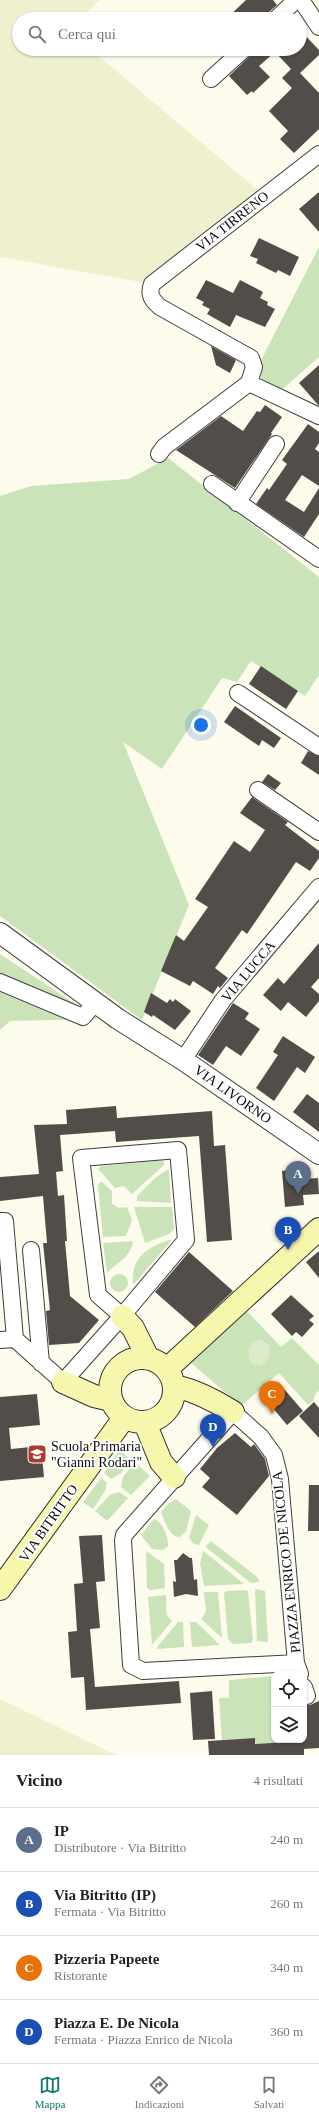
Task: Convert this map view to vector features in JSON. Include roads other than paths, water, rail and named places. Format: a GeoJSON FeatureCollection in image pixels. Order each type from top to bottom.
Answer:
{"type":"FeatureCollection","features":[{"type":"Feature","properties":{"kind":"main road"},"geometry":{"type":"LineString","coordinates":[[171,1377],[319,1229]]}},
{"type":"Feature","properties":{"kind":"main road"},"geometry":{"type":"LineString","coordinates":[[122,1316],[132,1328],[148,1358]]}},
{"type":"Feature","properties":{"kind":"main road"},"geometry":{"type":"LineString","coordinates":[[171,1377],[175,1396],[171,1406],[164,1415],[155,1421],[134,1420],[116,1410],[111,1400],[110,1389],[112,1378],[118,1369],[126,1362],[137,1358],[148,1358],[158,1362],[171,1377],[233,1412]]}},
{"type":"Feature","properties":{"kind":"main road"},"geometry":{"type":"LineString","coordinates":[[62,1382],[94,1396],[111,1400]]}},
{"type":"Feature","properties":{"kind":"main road"},"geometry":{"type":"LineString","coordinates":[[134,1420],[161,1462],[174,1477]]}},
{"type":"Feature","properties":{"kind":"main road","name":"VIA BITRITTO"},"geometry":{"type":"LineString","coordinates":[[0,1590],[134,1420]]}},
{"type":"Feature","properties":{"kind":"street"},"geometry":{"type":"LineString","coordinates":[[283,12],[296,0]]}},
{"type":"Feature","properties":{"kind":"street"},"geometry":{"type":"LineString","coordinates":[[301,0],[319,27]]}},
{"type":"Feature","properties":{"kind":"street"},"geometry":{"type":"LineString","coordinates":[[211,79],[236,56]]}},
{"type":"Feature","properties":{"kind":"street","name":"VIA TIRRENO"},"geometry":{"type":"LineString","coordinates":[[249,383],[254,367],[251,358],[160,307],[152,300],[150,292],[152,284],[319,154]]}},
{"type":"Feature","properties":{"kind":"street"},"geometry":{"type":"LineString","coordinates":[[159,454],[164,447],[249,383],[319,416]]}},
{"type":"Feature","properties":{"kind":"street"},"geometry":{"type":"LineString","coordinates":[[237,502],[276,444]]}},
{"type":"Feature","properties":{"kind":"street"},"geometry":{"type":"LineString","coordinates":[[212,484],[318,557]]}},
{"type":"Feature","properties":{"kind":"street"},"geometry":{"type":"LineString","coordinates":[[238,693],[319,747]]}},
{"type":"Feature","properties":{"kind":"street"},"geometry":{"type":"LineString","coordinates":[[258,790],[319,832]]}},
{"type":"Feature","properties":{"kind":"street","name":"VIA LUCCA"},"geometry":{"type":"LineString","coordinates":[[184,1060],[223,1000],[319,887]]}},
{"type":"Feature","properties":{"kind":"street","name":"VIA LIVORNO"},"geometry":{"type":"LineString","coordinates":[[0,933],[95,1002],[184,1060],[319,1154]]}},
{"type":"Feature","properties":{"kind":"street"},"geometry":{"type":"LineString","coordinates":[[0,982],[83,1017],[95,1002]]}},
{"type":"Feature","properties":{"kind":"street"},"geometry":{"type":"LineString","coordinates":[[0,1221],[5,1221],[7,1340],[41,1362],[62,1382],[122,1316],[186,1240],[178,1150],[81,1158],[98,1295],[122,1316]]}},
{"type":"Feature","properties":{"kind":"street"},"geometry":{"type":"LineString","coordinates":[[32,1250],[41,1362]]}},
{"type":"Feature","properties":{"kind":"street","name":"PIAZZA ENRICO DE NICOLA"},"geometry":{"type":"LineString","coordinates":[[233,1412],[261,1437],[274,1455],[280,1479],[298,1668],[142,1671],[131,1666],[124,1535],[174,1477],[233,1412]]}},
{"type":"Feature","properties":{"kind":"place","name":"IP"},"geometry":{"type":"Point","coordinates":[298,1194]}},
{"type":"Feature","properties":{"kind":"place","name":"Via Bitritto (IP)"},"geometry":{"type":"Point","coordinates":[288,1250]}},
{"type":"Feature","properties":{"kind":"place","name":"Pizzeria Papeete"},"geometry":{"type":"Point","coordinates":[272,1414]}},
{"type":"Feature","properties":{"kind":"place","name":"Piazza E. De Nicola"},"geometry":{"type":"Point","coordinates":[213,1447]}},
{"type":"Feature","properties":{"kind":"place","name":"Scuola Primaria \"Gianni Rodari\""},"geometry":{"type":"Point","coordinates":[37,1454]}}]}
